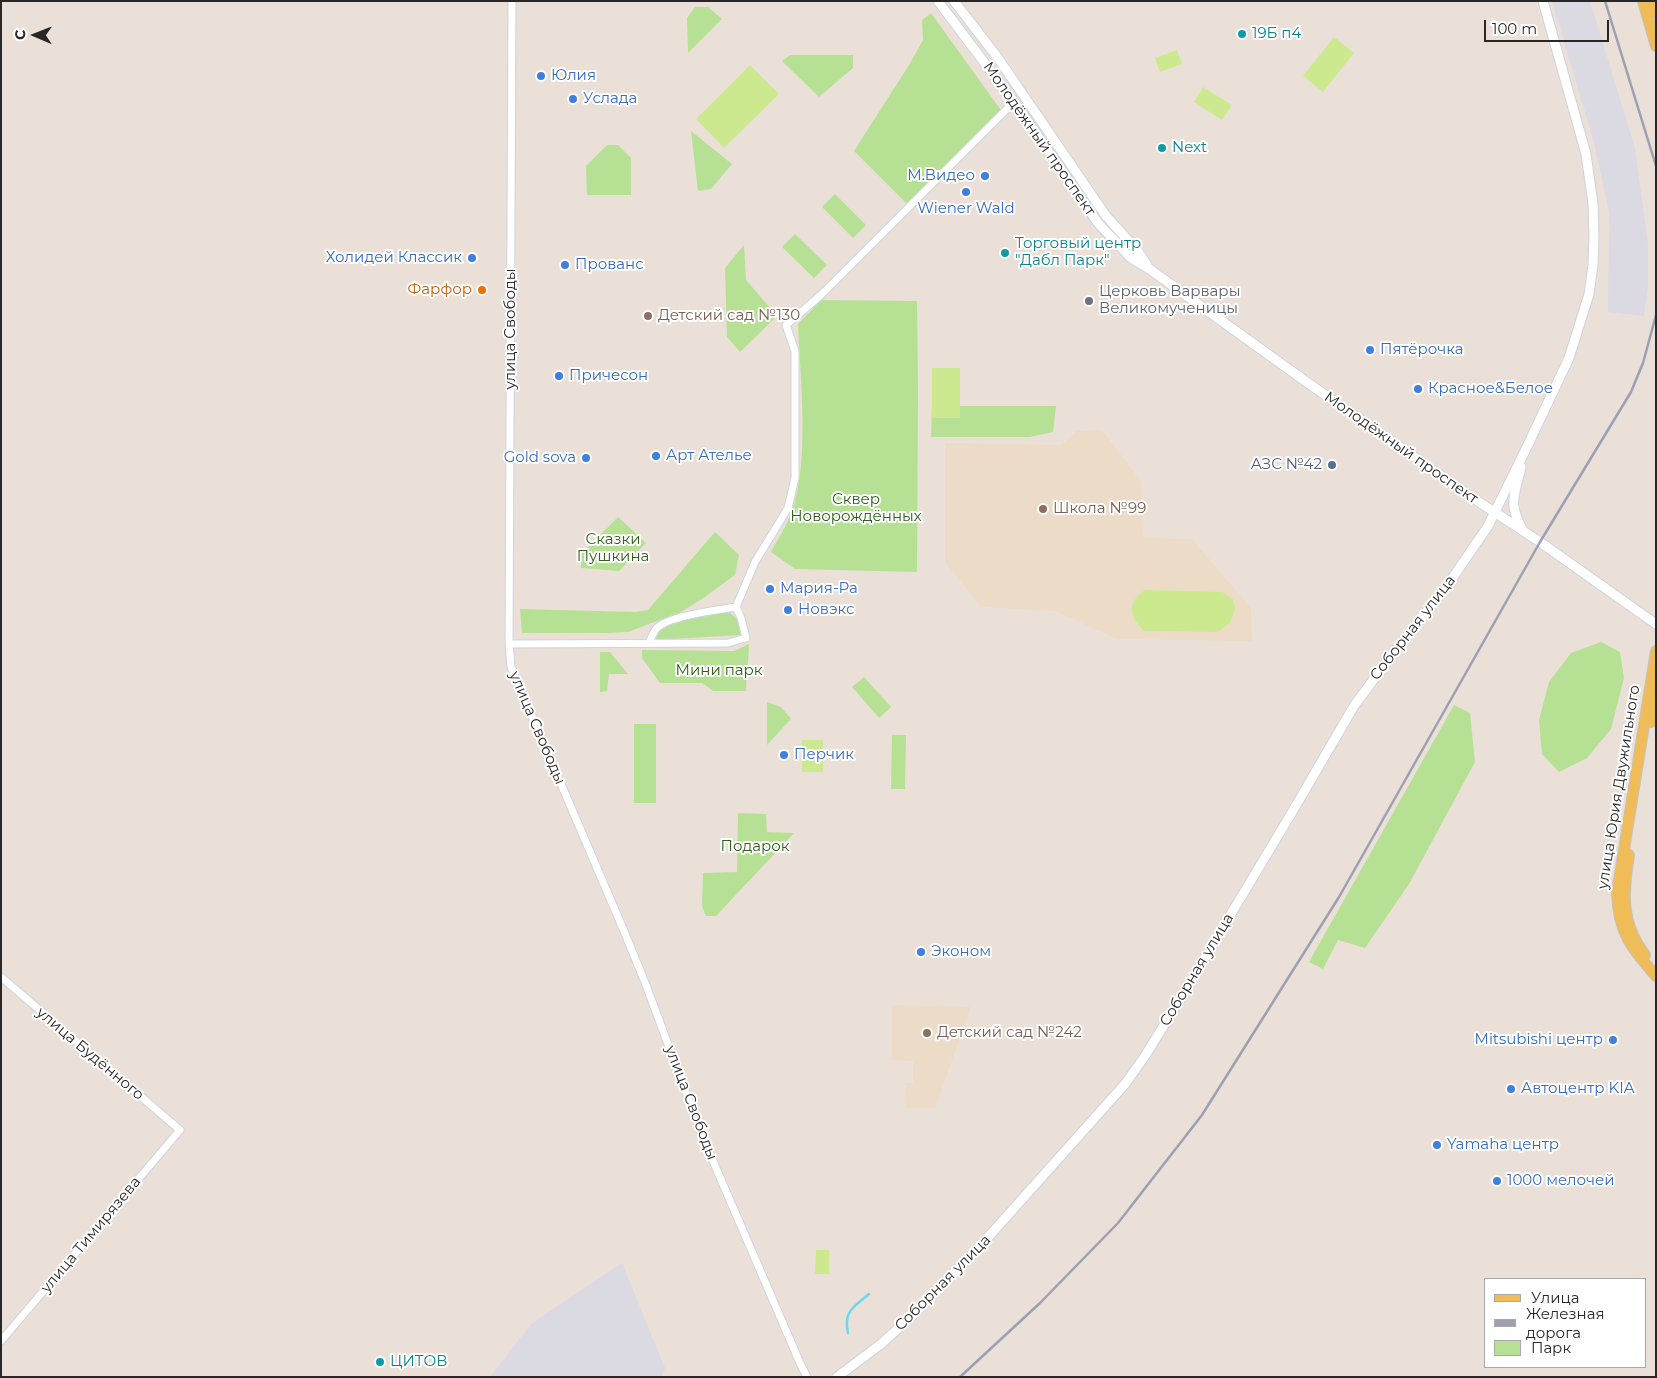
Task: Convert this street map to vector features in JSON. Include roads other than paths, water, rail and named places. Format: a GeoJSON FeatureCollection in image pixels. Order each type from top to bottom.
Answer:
{"type":"FeatureCollection","features":[{"type":"Feature","properties":{"kind":"main road"},"geometry":{"type":"LineString","coordinates":[[1643,1],[1656,46]]}},
{"type":"Feature","properties":{"kind":"main road"},"geometry":{"type":"LineString","coordinates":[[1652,1],[1656,13]]}},
{"type":"Feature","properties":{"kind":"main road","name":"улица Юрия Двужильного"},"geometry":{"type":"LineString","coordinates":[[1656,651],[1616,892],[1618,915],[1630,946],[1656,976]]}},
{"type":"Feature","properties":{"kind":"main road","name":"улица Юрия Двужильного"},"geometry":{"type":"LineString","coordinates":[[1656,696],[1624,893],[1626,917],[1632,935],[1656,968]]}},
{"type":"Feature","properties":{"kind":"street","name":"улица Свободы"},"geometry":{"type":"LineString","coordinates":[[512,1],[509,644],[511,667],[624,931],[701,1133],[807,1377]]}},
{"type":"Feature","properties":{"kind":"street","name":"Молодёжный проспект"},"geometry":{"type":"LineString","coordinates":[[938,1],[1014,102],[1098,223],[1131,258],[1148,268],[1308,383],[1656,624]]}},
{"type":"Feature","properties":{"kind":"street","name":"Молодёжный проспект"},"geometry":{"type":"LineString","coordinates":[[954,1],[998,58],[1106,216],[1137,250],[1148,268]]}},
{"type":"Feature","properties":{"kind":"street"},"geometry":{"type":"LineString","coordinates":[[1523,532],[1515,515],[1513,505],[1525,451],[1567,361],[1582,320],[1589,294],[1593,265],[1593,204],[1586,154],[1543,1]]}},
{"type":"Feature","properties":{"kind":"street"},"geometry":{"type":"LineString","coordinates":[[509,644],[728,643],[746,638],[736,606],[755,562],[788,508],[795,478],[795,351],[786,325],[821,295],[1014,102]]}},
{"type":"Feature","properties":{"kind":"street","name":"Соборная улица"},"geometry":{"type":"LineString","coordinates":[[838,1377],[882,1344],[913,1315],[982,1244],[1125,1084],[1145,1056],[1180,999],[1292,814],[1354,706],[1447,586],[1488,526],[1525,451]]}},
{"type":"Feature","properties":{"kind":"street"},"geometry":{"type":"LineString","coordinates":[[649,643],[657,628],[668,622],[694,614],[736,606]]}},
{"type":"Feature","properties":{"kind":"street","name":"улица Будённого"},"geometry":{"type":"LineString","coordinates":[[1,977],[180,1130]]}},
{"type":"Feature","properties":{"kind":"street","name":"улица Тимирязева"},"geometry":{"type":"LineString","coordinates":[[1,1341],[180,1130]]}},
{"type":"Feature","properties":{"kind":"waterway"},"geometry":{"type":"LineString","coordinates":[[848,1333],[848,1314],[854,1306],[869,1294]]}},
{"type":"Feature","properties":{"kind":"railway"},"geometry":{"type":"LineString","coordinates":[[1605,1],[1656,166]]}},
{"type":"Feature","properties":{"kind":"railway"},"geometry":{"type":"LineString","coordinates":[[960,1377],[1040,1303],[1118,1223],[1202,1115],[1339,897],[1540,542],[1631,392],[1643,363],[1656,315]]}},
{"type":"Feature","properties":{"kind":"place","name":"19Б п4"},"geometry":{"type":"Point","coordinates":[1242,34]}},
{"type":"Feature","properties":{"kind":"place","name":"Юлия"},"geometry":{"type":"Point","coordinates":[541,76]}},
{"type":"Feature","properties":{"kind":"place","name":"Услада"},"geometry":{"type":"Point","coordinates":[573,99]}},
{"type":"Feature","properties":{"kind":"place","name":"Next"},"geometry":{"type":"Point","coordinates":[1162,148]}},
{"type":"Feature","properties":{"kind":"place","name":"М.Видео"},"geometry":{"type":"Point","coordinates":[985,176]}},
{"type":"Feature","properties":{"kind":"place","name":"Wiener Wald"},"geometry":{"type":"Point","coordinates":[966,192]}},
{"type":"Feature","properties":{"kind":"place","name":"Торговый центр \"Дабл Парк\""},"geometry":{"type":"Point","coordinates":[1005,253]}},
{"type":"Feature","properties":{"kind":"place","name":"Холидей Классик"},"geometry":{"type":"Point","coordinates":[472,258]}},
{"type":"Feature","properties":{"kind":"place","name":"Прованс"},"geometry":{"type":"Point","coordinates":[565,265]}},
{"type":"Feature","properties":{"kind":"place","name":"Фарфор"},"geometry":{"type":"Point","coordinates":[482,290]}},
{"type":"Feature","properties":{"kind":"place","name":"Церковь Варвары Великомученицы"},"geometry":{"type":"Point","coordinates":[1089,301]}},
{"type":"Feature","properties":{"kind":"place","name":"Детский сад №130"},"geometry":{"type":"Point","coordinates":[648,316]}},
{"type":"Feature","properties":{"kind":"place","name":"Пятёрочка"},"geometry":{"type":"Point","coordinates":[1370,350]}},
{"type":"Feature","properties":{"kind":"place","name":"Причесон"},"geometry":{"type":"Point","coordinates":[559,376]}},
{"type":"Feature","properties":{"kind":"place","name":"Красное&Белое"},"geometry":{"type":"Point","coordinates":[1418,389]}},
{"type":"Feature","properties":{"kind":"place","name":"Арт Ателье"},"geometry":{"type":"Point","coordinates":[656,456]}},
{"type":"Feature","properties":{"kind":"place","name":"Gold sova"},"geometry":{"type":"Point","coordinates":[586,458]}},
{"type":"Feature","properties":{"kind":"place","name":"АЗС №42"},"geometry":{"type":"Point","coordinates":[1332,465]}},
{"type":"Feature","properties":{"kind":"place","name":"Школа №99"},"geometry":{"type":"Point","coordinates":[1043,509]}},
{"type":"Feature","properties":{"kind":"place","name":"Мария-Ра"},"geometry":{"type":"Point","coordinates":[770,589]}},
{"type":"Feature","properties":{"kind":"place","name":"Новэкс"},"geometry":{"type":"Point","coordinates":[788,610]}},
{"type":"Feature","properties":{"kind":"place","name":"Перчик"},"geometry":{"type":"Point","coordinates":[784,755]}},
{"type":"Feature","properties":{"kind":"place","name":"Эконом"},"geometry":{"type":"Point","coordinates":[921,952]}},
{"type":"Feature","properties":{"kind":"place","name":"Детский сад №242"},"geometry":{"type":"Point","coordinates":[927,1033]}},
{"type":"Feature","properties":{"kind":"place","name":"Mitsubishi центр"},"geometry":{"type":"Point","coordinates":[1613,1040]}},
{"type":"Feature","properties":{"kind":"place","name":"Автоцентр KIA"},"geometry":{"type":"Point","coordinates":[1511,1089]}},
{"type":"Feature","properties":{"kind":"place","name":"Yamaha центр"},"geometry":{"type":"Point","coordinates":[1437,1145]}},
{"type":"Feature","properties":{"kind":"place","name":"1000 мелочей"},"geometry":{"type":"Point","coordinates":[1497,1181]}},
{"type":"Feature","properties":{"kind":"place","name":"ЦИТОВ"},"geometry":{"type":"Point","coordinates":[380,1362]}},
{"type":"Feature","properties":{"kind":"park label","name":"Сквер Новорождённых"},"geometry":{"type":"Point","coordinates":[856,508]}},
{"type":"Feature","properties":{"kind":"park label","name":"Сказки Пушкина"},"geometry":{"type":"Point","coordinates":[613,548]}},
{"type":"Feature","properties":{"kind":"park label","name":"Мини парк"},"geometry":{"type":"Point","coordinates":[719,671]}},
{"type":"Feature","properties":{"kind":"park label","name":"Подарок"},"geometry":{"type":"Point","coordinates":[755,847]}}]}
